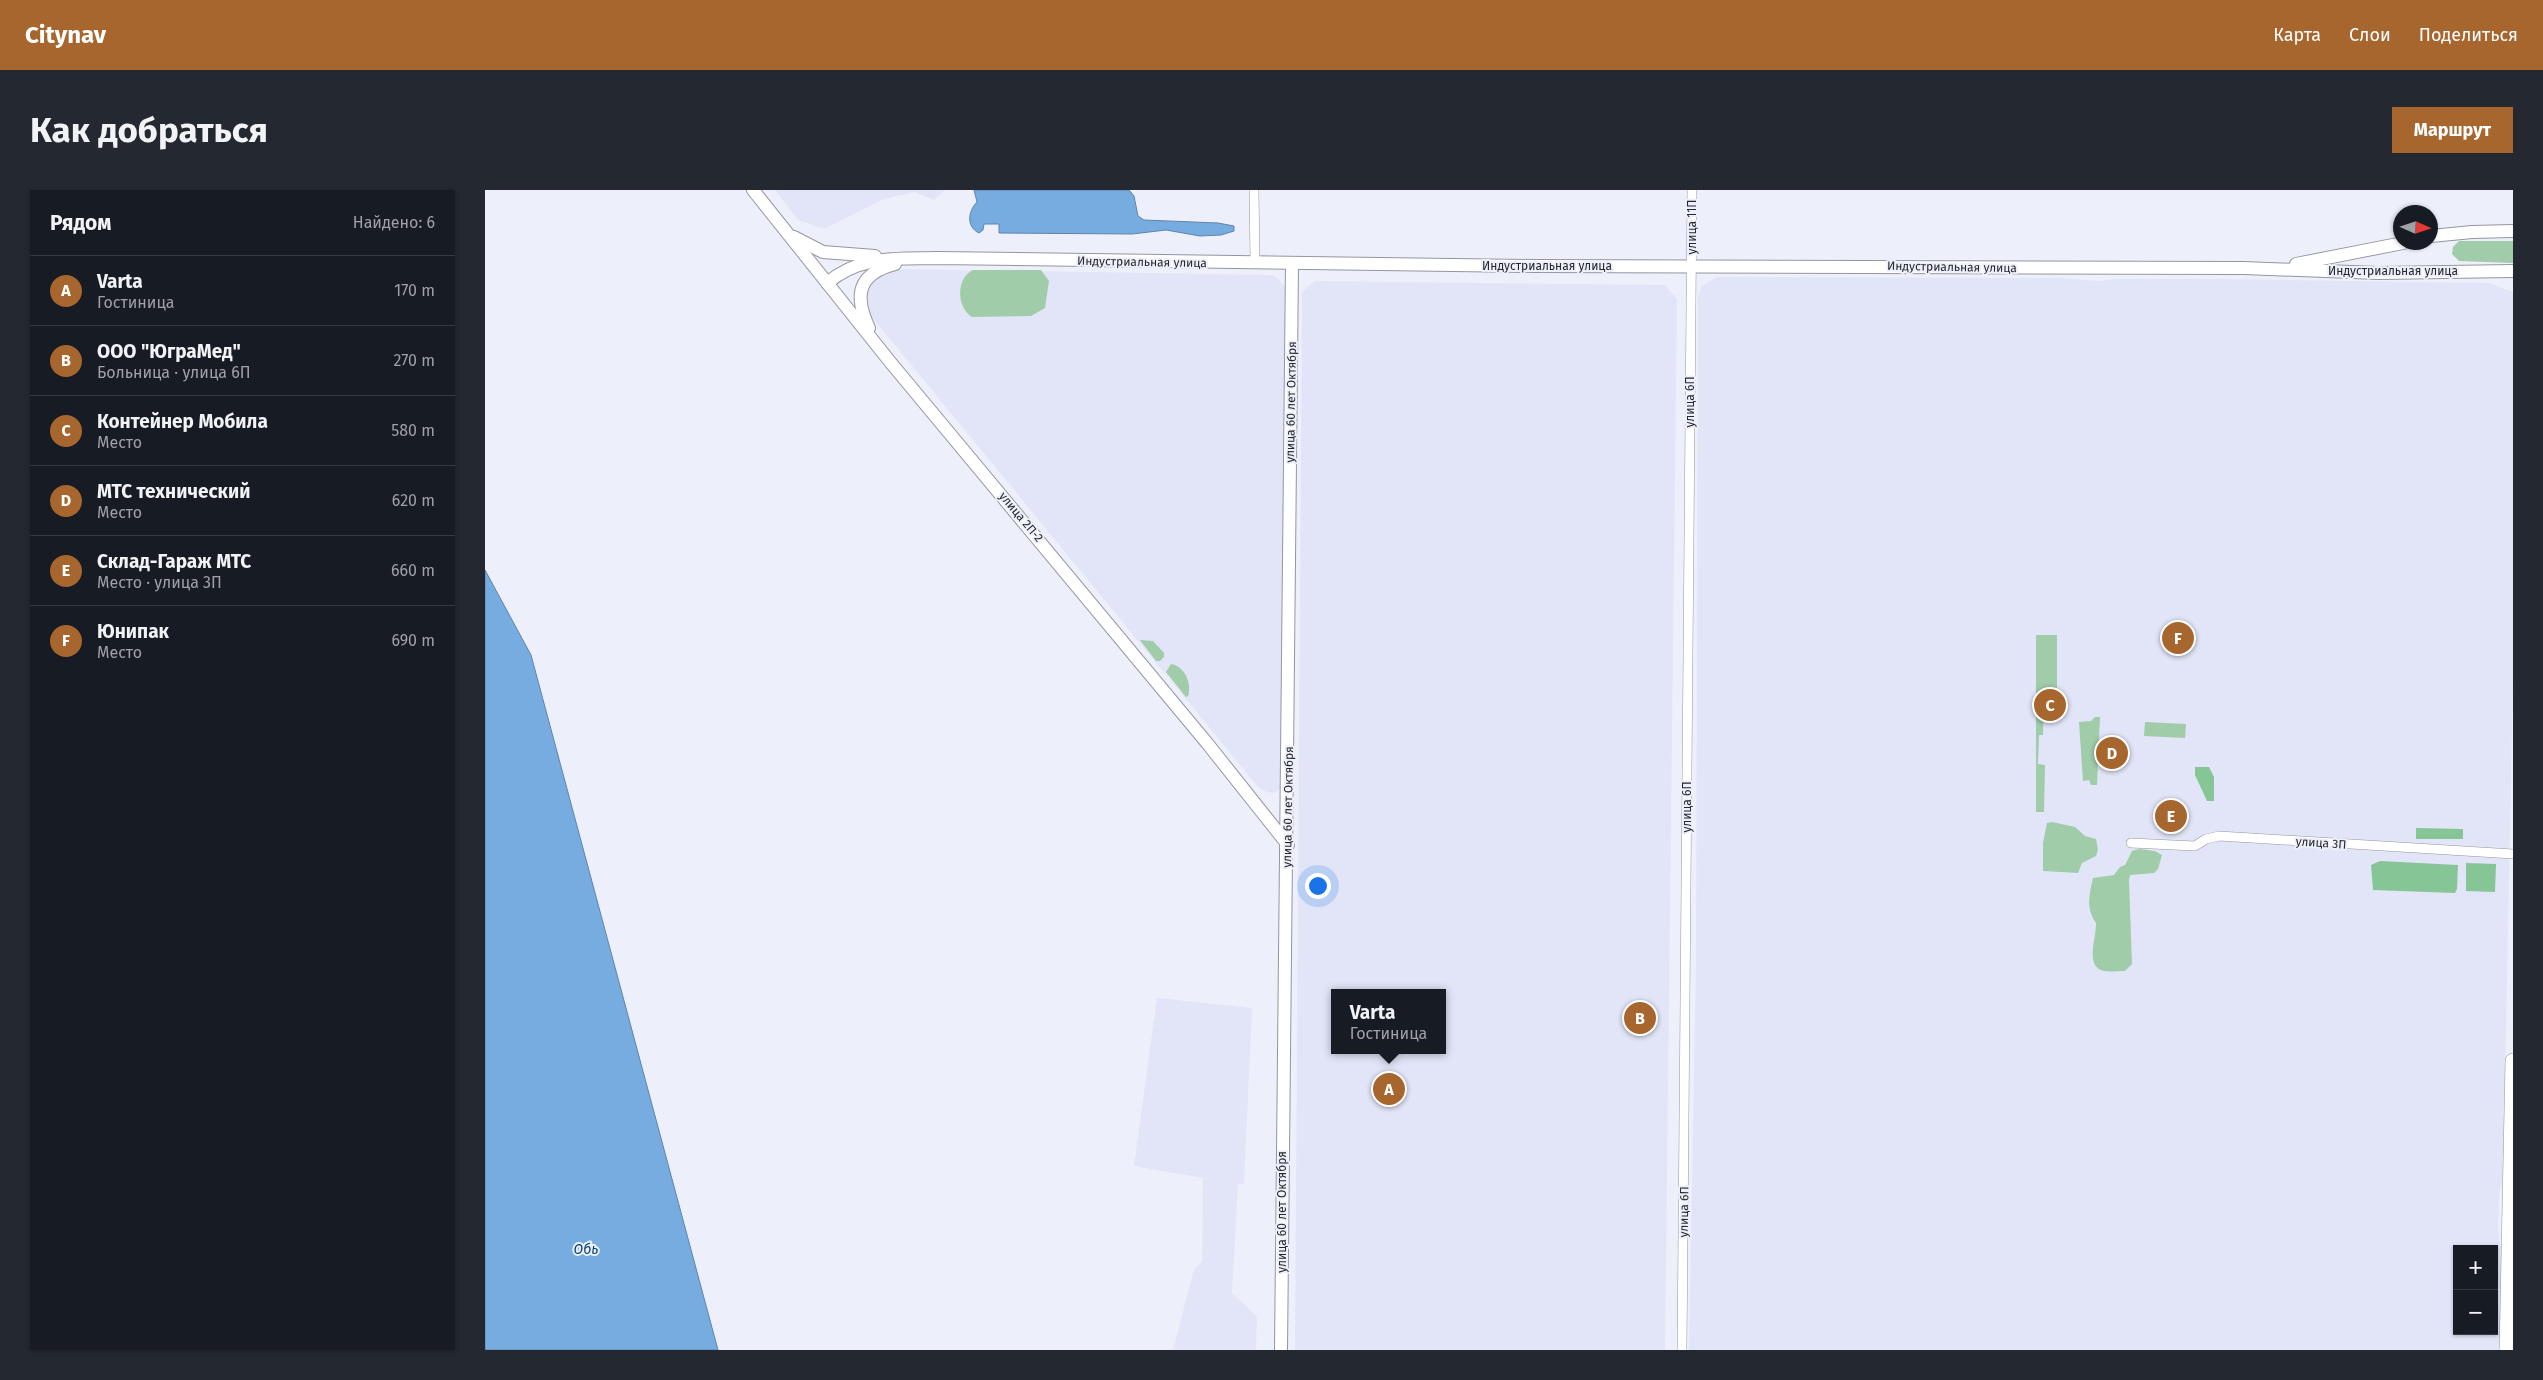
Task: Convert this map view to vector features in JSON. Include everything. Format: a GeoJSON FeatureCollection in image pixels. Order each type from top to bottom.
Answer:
{"type":"FeatureCollection","features":[{"type":"Feature","properties":{"kind":"main road","name":"улица 2П-2"},"geometry":{"type":"LineString","coordinates":[[753,190],[782,229],[1201,735],[1288,845]]}},
{"type":"Feature","properties":{"kind":"main road"},"geometry":{"type":"LineString","coordinates":[[782,229],[805,244],[823,252],[937,258]]}},
{"type":"Feature","properties":{"kind":"main road"},"geometry":{"type":"LineString","coordinates":[[2438,235],[2513,231]]}},
{"type":"Feature","properties":{"kind":"main road","name":"Индустриальная улица"},"geometry":{"type":"LineString","coordinates":[[2274,268],[2393,245]]}},
{"type":"Feature","properties":{"kind":"main road"},"geometry":{"type":"LineString","coordinates":[[876,344],[860,302],[863,284],[869,276],[887,266],[937,258]]}},
{"type":"Feature","properties":{"kind":"main road","name":"Индустриальная улица"},"geometry":{"type":"LineString","coordinates":[[827,284],[845,270],[864,262],[937,258],[1673,267],[1692,265],[2274,268],[2378,273],[2513,271]]}},
{"type":"Feature","properties":{"kind":"main road","name":"улица 60 лет Октября"},"geometry":{"type":"LineString","coordinates":[[1281,1350],[1288,845],[1292,263]]}},
{"type":"Feature","properties":{"kind":"main road"},"geometry":{"type":"LineString","coordinates":[[2490,271],[2513,279]]}},
{"type":"Feature","properties":{"kind":"main road"},"geometry":{"type":"LineString","coordinates":[[2509,1345],[2513,1061]]}},
{"type":"Feature","properties":{"kind":"street"},"geometry":{"type":"LineString","coordinates":[[1254,190],[1255,262]]}},
{"type":"Feature","properties":{"kind":"street","name":"улица 11П"},"geometry":{"type":"LineString","coordinates":[[1692,190],[1692,265]]}},
{"type":"Feature","properties":{"kind":"street","name":"улица 6П"},"geometry":{"type":"LineString","coordinates":[[1682,1350],[1692,265]]}},
{"type":"Feature","properties":{"kind":"street","name":"улица 3П"},"geometry":{"type":"LineString","coordinates":[[2131,843],[2195,846],[2206,839],[2219,836],[2513,854]]}},
{"type":"Feature","properties":{"kind":"shaded area"},"geometry":{"type":"Polygon","coordinates":[[[775,190],[944,191],[934,200],[915,192],[884,199],[824,229],[798,220],[775,190]]]}},
{"type":"Feature","properties":{"kind":"shaded area"},"geometry":{"type":"Polygon","coordinates":[[[900,269],[1273,275],[1286,287],[1282,781],[1280,789],[1274,793],[1259,788],[871,316],[867,297],[868,288],[873,281],[889,271],[900,269]]]}},
{"type":"Feature","properties":{"kind":"shaded area"},"geometry":{"type":"Polygon","coordinates":[[[1717,277],[2059,278],[2099,281],[2115,279],[2215,279],[2489,283],[2513,292],[2513,679],[2503,1180],[2499,1193],[2498,1230],[2502,1256],[2500,1350],[1689,1350],[1696,962],[1698,296],[1702,286],[1717,277]]]}},
{"type":"Feature","properties":{"kind":"shaded area"},"geometry":{"type":"Polygon","coordinates":[[[1315,281],[1665,285],[1677,299],[1665,1350],[1295,1350],[1302,292],[1315,281]]]}},
{"type":"Feature","properties":{"kind":"shaded area"},"geometry":{"type":"Polygon","coordinates":[[[1157,998],[1252,1008],[1244,1184],[1238,1184],[1232,1293],[1257,1317],[1256,1350],[1173,1350],[1194,1269],[1202,1262],[1203,1178],[1134,1166],[1157,998]]]}},
{"type":"Feature","properties":{"kind":"green space"},"geometry":{"type":"Polygon","coordinates":[[[2459,241],[2513,241],[2513,263],[2459,261],[2452,254],[2453,247],[2459,241]]]}},
{"type":"Feature","properties":{"kind":"green space"},"geometry":{"type":"Polygon","coordinates":[[[973,270],[1041,270],[1049,281],[1045,308],[1031,316],[972,317],[963,307],[960,293],[963,279],[973,270]]]}},
{"type":"Feature","properties":{"kind":"green space"},"geometry":{"type":"Polygon","coordinates":[[[2036,635],[2057,635],[2057,692],[2044,693],[2043,735],[2039,735],[2038,764],[2045,765],[2044,812],[2036,812],[2036,635]]]}},
{"type":"Feature","properties":{"kind":"green space"},"geometry":{"type":"Polygon","coordinates":[[[1140,640],[1153,641],[1164,653],[1164,657],[1160,661],[1156,661],[1140,640]]]}},
{"type":"Feature","properties":{"kind":"green space"},"geometry":{"type":"Polygon","coordinates":[[[1171,664],[1180,668],[1186,676],[1189,691],[1186,697],[1166,672],[1171,664]]]}},
{"type":"Feature","properties":{"kind":"green space"},"geometry":{"type":"Polygon","coordinates":[[[2095,717],[2100,717],[2097,785],[2091,785],[2089,780],[2083,781],[2079,722],[2091,721],[2095,717]]]}},
{"type":"Feature","properties":{"kind":"green space"},"geometry":{"type":"Polygon","coordinates":[[[2145,722],[2186,724],[2185,738],[2144,736],[2145,722]]]}},
{"type":"Feature","properties":{"kind":"green space"},"geometry":{"type":"Polygon","coordinates":[[[2195,767],[2209,767],[2214,777],[2214,801],[2207,801],[2195,775],[2195,767]]]}},
{"type":"Feature","properties":{"kind":"green space"},"geometry":{"type":"Polygon","coordinates":[[[2052,822],[2075,827],[2085,836],[2096,839],[2098,850],[2096,856],[2082,863],[2078,873],[2043,871],[2043,843],[2047,823],[2052,822]]]}},
{"type":"Feature","properties":{"kind":"green space"},"geometry":{"type":"Polygon","coordinates":[[[2416,828],[2463,829],[2463,839],[2416,839],[2416,828]]]}},
{"type":"Feature","properties":{"kind":"green space"},"geometry":{"type":"Polygon","coordinates":[[[2139,849],[2155,851],[2162,855],[2158,869],[2154,873],[2130,875],[2132,964],[2125,971],[2104,971],[2094,964],[2093,957],[2096,923],[2089,902],[2093,878],[2114,875],[2120,867],[2125,865],[2132,851],[2139,849]]]}},
{"type":"Feature","properties":{"kind":"green space"},"geometry":{"type":"Polygon","coordinates":[[[2380,861],[2458,865],[2457,889],[2455,893],[2373,890],[2371,865],[2380,861]]]}},
{"type":"Feature","properties":{"kind":"green space"},"geometry":{"type":"Polygon","coordinates":[[[2466,863],[2496,864],[2495,892],[2466,891],[2466,863]]]}},
{"type":"Feature","properties":{"kind":"water"},"geometry":{"type":"Polygon","coordinates":[[[974,190],[1129,190],[1134,196],[1138,216],[1144,220],[1218,223],[1234,226],[1234,231],[1221,235],[1200,236],[1166,230],[1132,234],[999,233],[999,224],[984,224],[983,230],[979,233],[970,222],[970,213],[977,202],[974,190]]]}},
{"type":"Feature","properties":{"kind":"water","name":"Обь"},"geometry":{"type":"Polygon","coordinates":[[[485,570],[531,655],[718,1350],[485,1350],[485,570]]]}},
{"type":"Feature","properties":{"kind":"place","name":"Юнипак"},"geometry":{"type":"Point","coordinates":[2178,638]}},
{"type":"Feature","properties":{"kind":"place","name":"Контейнер Мобила"},"geometry":{"type":"Point","coordinates":[2050,705]}},
{"type":"Feature","properties":{"kind":"place","name":"МТС технический"},"geometry":{"type":"Point","coordinates":[2112,753]}},
{"type":"Feature","properties":{"kind":"place","name":"Склад-Гараж МТС"},"geometry":{"type":"Point","coordinates":[2171,816]}},
{"type":"Feature","properties":{"kind":"place","name":"ООО \"ЮграМед\""},"geometry":{"type":"Point","coordinates":[1640,1018]}},
{"type":"Feature","properties":{"kind":"place","name":"Varta"},"geometry":{"type":"Point","coordinates":[1389,1089]}}]}
